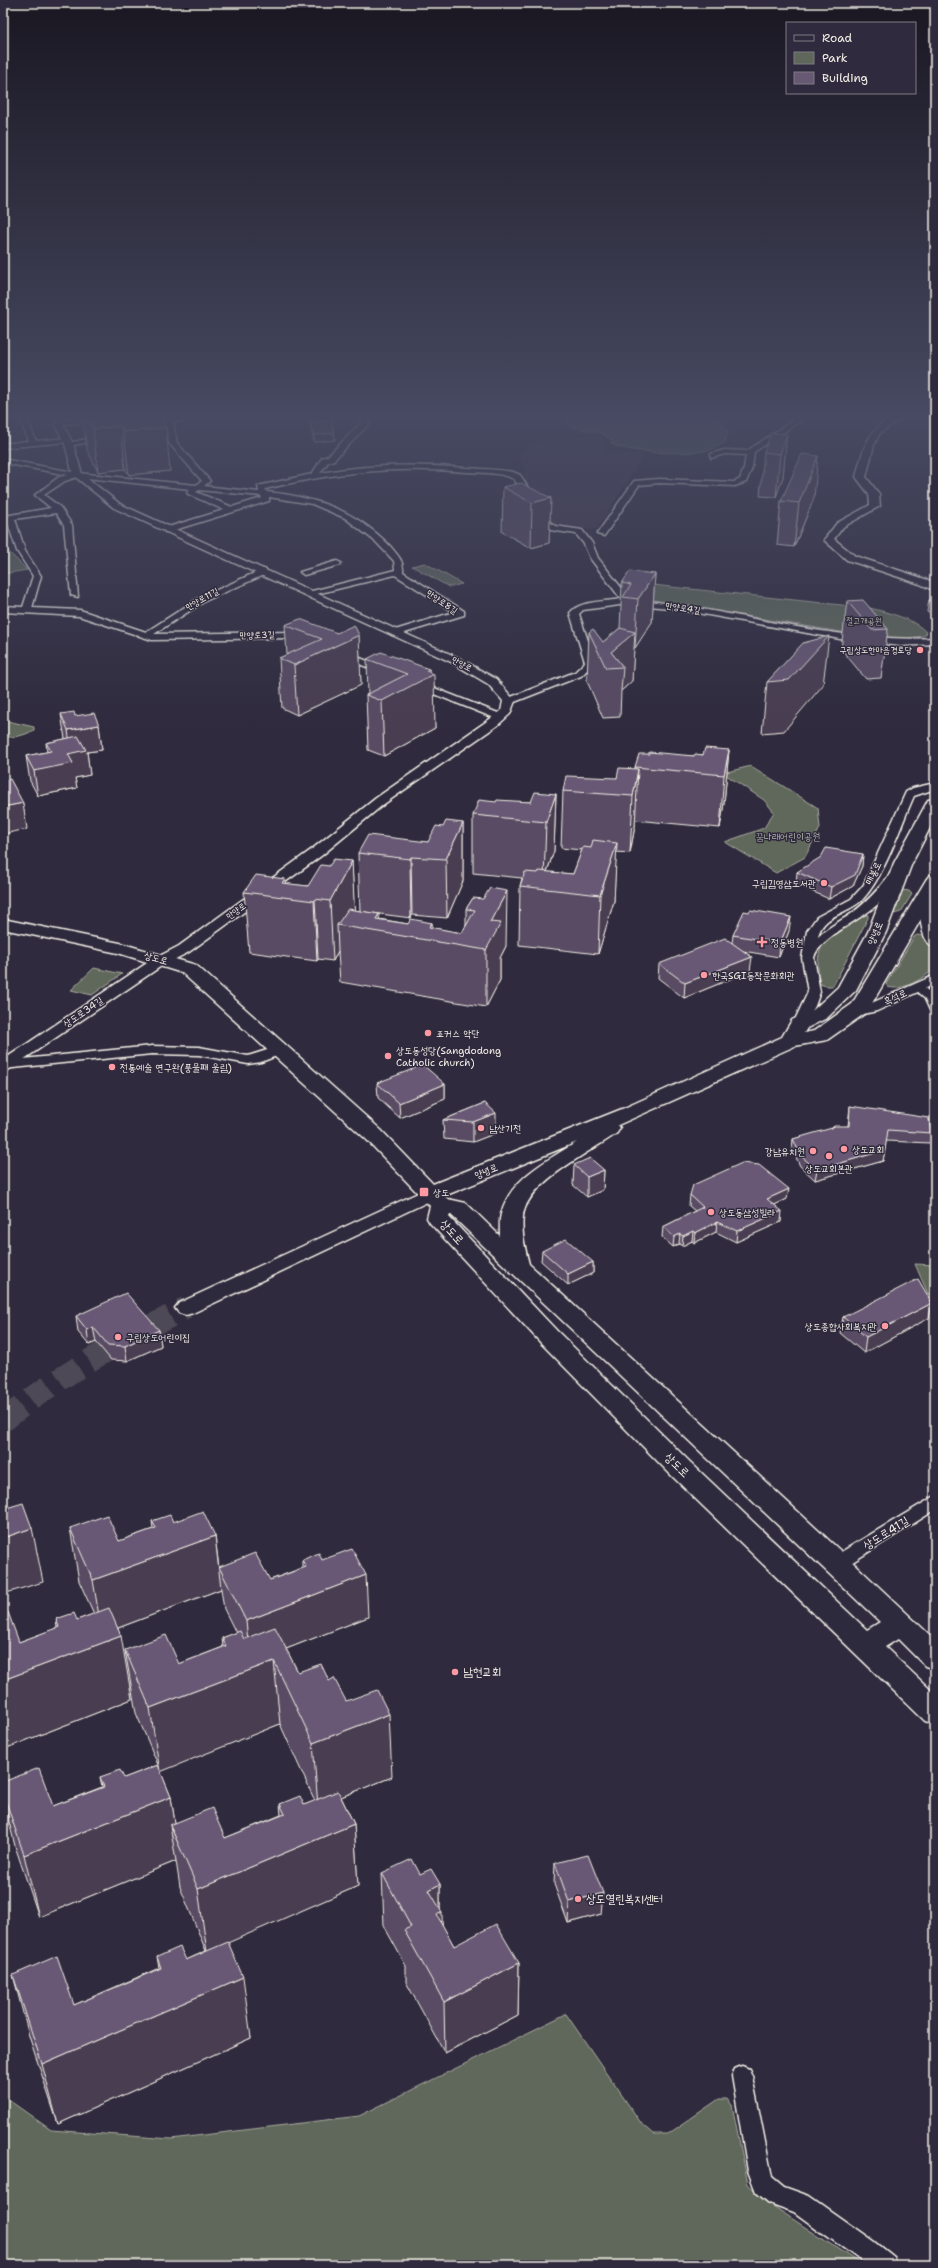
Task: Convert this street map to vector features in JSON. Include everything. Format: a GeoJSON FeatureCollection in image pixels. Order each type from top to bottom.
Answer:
{"type":"FeatureCollection","features":[{"type":"Feature","properties":{"kind":"main road","name":"양녕로"},"geometry":{"type":"LineString","coordinates":[[186,1308],[629,1113],[795,1033],[820,1014],[846,990],[877,932],[886,904],[934,795]]}},
{"type":"Feature","properties":{"kind":"main road","name":"양녕로"},"geometry":{"type":"LineString","coordinates":[[795,1033],[820,1036],[860,1008],[935,880]]}},
{"type":"Feature","properties":{"kind":"main road","name":"상도로"},"geometry":{"type":"LineString","coordinates":[[3,924],[164,960],[189,969],[374,1135],[436,1199],[458,1208],[519,1268],[837,1563],[935,1658]]}},
{"type":"Feature","properties":{"kind":"main road"},"geometry":{"type":"LineString","coordinates":[[519,1268],[512,1245],[510,1224],[515,1205],[521,1192],[537,1176],[593,1143],[629,1113]]}},
{"type":"Feature","properties":{"kind":"main road","name":"상도로"},"geometry":{"type":"LineString","coordinates":[[436,1199],[438,1218],[549,1337],[682,1470],[935,1712]]}},
{"type":"Feature","properties":{"kind":"main road"},"geometry":{"type":"LineString","coordinates":[[865,1645],[900,1624]]}},
{"type":"Feature","properties":{"kind":"street"},"geometry":{"type":"LineString","coordinates":[[11,519],[20,551],[37,576],[27,610]]}},
{"type":"Feature","properties":{"kind":"street"},"geometry":{"type":"LineString","coordinates":[[63,519],[68,525],[75,595]]}},
{"type":"Feature","properties":{"kind":"street","name":"만양로"},"geometry":{"type":"LineString","coordinates":[[144,519],[454,660],[487,678],[502,690],[509,701],[506,712],[459,748],[380,801],[316,852],[184,949],[164,960]]}},
{"type":"Feature","properties":{"kind":"street"},"geometry":{"type":"LineString","coordinates":[[168,530],[203,519]]}},
{"type":"Feature","properties":{"kind":"street"},"geometry":{"type":"LineString","coordinates":[[311,594],[400,571],[398,560],[379,540],[352,519]]}},
{"type":"Feature","properties":{"kind":"street"},"geometry":{"type":"LineString","coordinates":[[543,519],[546,524],[553,528],[579,532],[588,543],[594,558],[627,601]]}},
{"type":"Feature","properties":{"kind":"street"},"geometry":{"type":"LineString","coordinates":[[601,534],[612,519]]}},
{"type":"Feature","properties":{"kind":"street"},"geometry":{"type":"LineString","coordinates":[[851,519],[840,525],[829,540],[851,558],[924,582],[935,588]]}},
{"type":"Feature","properties":{"kind":"street"},"geometry":{"type":"LineString","coordinates":[[304,572],[337,563]]}},
{"type":"Feature","properties":{"kind":"street","name":"만양로11길"},"geometry":{"type":"LineString","coordinates":[[147,635],[189,606],[227,585],[262,572]]}},
{"type":"Feature","properties":{"kind":"street","name":"만양로8길"},"geometry":{"type":"LineString","coordinates":[[395,633],[461,613],[397,572]]}},
{"type":"Feature","properties":{"kind":"street","name":"만양로4길"},"geometry":{"type":"LineString","coordinates":[[509,701],[578,674],[590,662],[574,613],[580,608],[587,606],[627,601],[670,605],[840,636],[900,643],[935,641]]}},
{"type":"Feature","properties":{"kind":"street","name":"만양로3길"},"geometry":{"type":"LineString","coordinates":[[3,609],[80,613],[152,637],[293,635],[308,640]]}},
{"type":"Feature","properties":{"kind":"street"},"geometry":{"type":"LineString","coordinates":[[337,652],[389,673]]}},
{"type":"Feature","properties":{"kind":"street"},"geometry":{"type":"LineString","coordinates":[[411,682],[500,717]]}},
{"type":"Feature","properties":{"kind":"street","name":"매봉로"},"geometry":{"type":"LineString","coordinates":[[808,956],[813,931],[821,919],[855,901],[868,887],[910,794],[917,790],[934,795]]}},
{"type":"Feature","properties":{"kind":"street"},"geometry":{"type":"LineString","coordinates":[[795,1033],[801,1017],[809,1006],[814,992],[808,956],[831,930],[854,917],[876,899],[904,863]]}},
{"type":"Feature","properties":{"kind":"street"},"geometry":{"type":"LineString","coordinates":[[926,897],[926,925],[935,944]]}},
{"type":"Feature","properties":{"kind":"street","name":"상도로34길"},"geometry":{"type":"LineString","coordinates":[[4,1065],[155,964],[164,960]]}},
{"type":"Feature","properties":{"kind":"street","name":"흑석로"},"geometry":{"type":"LineString","coordinates":[[854,1012],[872,1008],[935,979]]}},
{"type":"Feature","properties":{"kind":"street"},"geometry":{"type":"LineString","coordinates":[[918,987],[930,997],[935,1008]]}},
{"type":"Feature","properties":{"kind":"street"},"geometry":{"type":"LineString","coordinates":[[4,1065],[152,1050],[199,1051],[248,1060],[257,1059],[280,1050]]}},
{"type":"Feature","properties":{"kind":"street","name":"상도로41길"},"geometry":{"type":"LineString","coordinates":[[837,1563],[935,1502]]}},
{"type":"Feature","properties":{"kind":"street"},"geometry":{"type":"LineString","coordinates":[[742,2076],[759,2170],[764,2184],[777,2195],[802,2204],[865,2248],[885,2265]]}},
{"type":"Feature","properties":{"kind":"shaded area"},"geometry":{"type":"Polygon","coordinates":[[[548,519],[603,519],[597,528],[593,530],[551,523],[548,519]]]}},
{"type":"Feature","properties":{"kind":"green space"},"geometry":{"type":"Polygon","coordinates":[[[3,551],[8,551],[27,570],[3,574],[3,551]]]}},
{"type":"Feature","properties":{"kind":"green space"},"geometry":{"type":"Polygon","coordinates":[[[425,563],[462,584],[449,587],[412,566],[425,563]]]}},
{"type":"Feature","properties":{"kind":"green space","name":"절고개공원"},"geometry":{"type":"Polygon","coordinates":[[[622,583],[634,583],[870,608],[893,614],[915,623],[927,633],[923,636],[897,639],[841,632],[646,599],[629,595],[622,583]]]}},
{"type":"Feature","properties":{"kind":"green space"},"geometry":{"type":"Polygon","coordinates":[[[3,720],[34,727],[34,730],[19,736],[3,736],[3,720]]]}},
{"type":"Feature","properties":{"kind":"green space","name":"꿈나래어린이공원"},"geometry":{"type":"Polygon","coordinates":[[[751,766],[818,808],[820,828],[805,857],[776,873],[725,842],[764,828],[774,812],[764,800],[723,773],[751,766]]]}},
{"type":"Feature","properties":{"kind":"green space"},"geometry":{"type":"Polygon","coordinates":[[[902,890],[909,891],[912,894],[901,912],[894,914],[892,912],[898,892],[902,890]]]}},
{"type":"Feature","properties":{"kind":"green space"},"geometry":{"type":"Polygon","coordinates":[[[863,915],[868,915],[868,918],[833,986],[820,984],[818,962],[819,954],[824,942],[836,931],[863,915]]]}},
{"type":"Feature","properties":{"kind":"green space"},"geometry":{"type":"Polygon","coordinates":[[[917,935],[927,939],[930,943],[934,953],[935,968],[907,986],[894,988],[888,987],[886,984],[914,937],[917,935]]]}},
{"type":"Feature","properties":{"kind":"green space"},"geometry":{"type":"Polygon","coordinates":[[[94,968],[122,974],[92,995],[71,990],[94,968]]]}},
{"type":"Feature","properties":{"kind":"green space"},"geometry":{"type":"Polygon","coordinates":[[[915,1264],[935,1265],[935,1310],[915,1264]]]}},
{"type":"Feature","properties":{"kind":"green space"},"geometry":{"type":"Polygon","coordinates":[[[566,2014],[641,2123],[654,2134],[668,2134],[719,2099],[727,2099],[732,2105],[748,2184],[767,2202],[862,2265],[3,2265],[3,2096],[51,2130],[171,2139],[359,2116],[566,2014]]]}},
{"type":"Feature","properties":{"kind":"building"},"geometry":{"type":"Polygon","coordinates":[[[630,571],[655,574],[638,599],[623,597],[631,585],[622,583],[630,571]]]}},
{"type":"Feature","properties":{"kind":"building"},"geometry":{"type":"Polygon","coordinates":[[[935,599],[935,604],[929,600],[935,599]]]}},
{"type":"Feature","properties":{"kind":"building"},"geometry":{"type":"Polygon","coordinates":[[[863,600],[888,629],[872,630],[847,601],[863,600]]]}},
{"type":"Feature","properties":{"kind":"building"},"geometry":{"type":"Polygon","coordinates":[[[300,619],[337,633],[354,625],[359,635],[294,665],[279,658],[322,639],[285,625],[300,619]]]}},
{"type":"Feature","properties":{"kind":"building"},"geometry":{"type":"Polygon","coordinates":[[[620,628],[635,632],[611,652],[623,667],[606,668],[589,632],[593,629],[603,642],[620,628]]]}},
{"type":"Feature","properties":{"kind":"building"},"geometry":{"type":"Polygon","coordinates":[[[829,636],[789,680],[767,682],[803,643],[829,636]]]}},
{"type":"Feature","properties":{"kind":"building"},"geometry":{"type":"Polygon","coordinates":[[[381,652],[429,669],[426,671],[434,674],[382,701],[366,695],[407,674],[367,659],[381,652]]]}},
{"type":"Feature","properties":{"kind":"building"},"geometry":{"type":"Polygon","coordinates":[[[74,712],[75,716],[94,713],[99,725],[68,730],[61,714],[74,712]]]}},
{"type":"Feature","properties":{"kind":"building"},"geometry":{"type":"Polygon","coordinates":[[[78,736],[86,750],[68,754],[73,763],[34,771],[26,756],[51,751],[46,743],[78,736]]]}},
{"type":"Feature","properties":{"kind":"building"},"geometry":{"type":"Polygon","coordinates":[[[705,748],[729,750],[724,775],[635,767],[639,754],[649,754],[649,752],[694,756],[695,754],[703,755],[705,748]]]}},
{"type":"Feature","properties":{"kind":"building"},"geometry":{"type":"Polygon","coordinates":[[[619,768],[638,769],[633,796],[563,791],[566,776],[617,778],[619,768]]]}},
{"type":"Feature","properties":{"kind":"building"},"geometry":{"type":"Polygon","coordinates":[[[10,779],[23,803],[3,807],[3,780],[10,779]]]}},
{"type":"Feature","properties":{"kind":"building"},"geometry":{"type":"Polygon","coordinates":[[[535,792],[556,794],[546,822],[473,815],[479,800],[496,802],[497,800],[531,802],[535,792]]]}},
{"type":"Feature","properties":{"kind":"building"},"geometry":{"type":"Polygon","coordinates":[[[446,821],[463,823],[446,859],[411,857],[410,859],[358,853],[368,835],[428,842],[436,826],[443,827],[446,821]]]}},
{"type":"Feature","properties":{"kind":"building"},"geometry":{"type":"Polygon","coordinates":[[[593,840],[617,843],[600,895],[520,886],[525,872],[538,873],[539,871],[573,874],[583,847],[591,848],[593,840]]]}},
{"type":"Feature","properties":{"kind":"building"},"geometry":{"type":"Polygon","coordinates":[[[826,848],[863,854],[855,875],[831,887],[797,872],[821,857],[826,848]]]}},
{"type":"Feature","properties":{"kind":"building"},"geometry":{"type":"Polygon","coordinates":[[[334,859],[352,861],[330,901],[315,899],[314,901],[244,892],[256,875],[285,879],[282,883],[308,886],[321,865],[329,866],[334,859]]]}},
{"type":"Feature","properties":{"kind":"building"},"geometry":{"type":"Polygon","coordinates":[[[490,888],[507,891],[490,922],[501,923],[486,950],[337,925],[348,909],[379,914],[376,919],[408,924],[411,919],[432,923],[429,927],[462,933],[475,910],[466,909],[473,898],[483,899],[490,888]]]}},
{"type":"Feature","properties":{"kind":"building"},"geometry":{"type":"Polygon","coordinates":[[[750,910],[791,917],[780,943],[733,935],[744,911],[749,912],[750,910]]]}},
{"type":"Feature","properties":{"kind":"building"},"geometry":{"type":"Polygon","coordinates":[[[725,938],[752,957],[685,983],[659,964],[725,938]]]}},
{"type":"Feature","properties":{"kind":"building"},"geometry":{"type":"Polygon","coordinates":[[[423,1065],[445,1084],[399,1103],[377,1083],[423,1065]]]}},
{"type":"Feature","properties":{"kind":"building"},"geometry":{"type":"Polygon","coordinates":[[[485,1103],[496,1113],[473,1122],[443,1120],[485,1103]]]}},
{"type":"Feature","properties":{"kind":"building"},"geometry":{"type":"Polygon","coordinates":[[[850,1106],[929,1118],[931,1133],[888,1130],[885,1150],[817,1170],[801,1156],[793,1139],[832,1128],[834,1126],[849,1126],[850,1106]]]}},
{"type":"Feature","properties":{"kind":"building"},"geometry":{"type":"Polygon","coordinates":[[[590,1158],[604,1170],[587,1177],[574,1165],[590,1158]]]}},
{"type":"Feature","properties":{"kind":"building"},"geometry":{"type":"Polygon","coordinates":[[[742,1163],[759,1165],[789,1189],[767,1199],[782,1211],[737,1231],[717,1222],[695,1233],[693,1231],[683,1236],[680,1234],[674,1237],[663,1227],[703,1207],[690,1195],[693,1185],[742,1163]]]}},
{"type":"Feature","properties":{"kind":"building"},"geometry":{"type":"Polygon","coordinates":[[[566,1239],[593,1262],[568,1274],[542,1251],[566,1239]]]}},
{"type":"Feature","properties":{"kind":"building"},"geometry":{"type":"Polygon","coordinates":[[[918,1279],[932,1303],[866,1337],[843,1317],[918,1279]]]}},
{"type":"Feature","properties":{"kind":"building"},"geometry":{"type":"Polygon","coordinates":[[[126,1293],[159,1330],[125,1346],[108,1345],[93,1327],[87,1330],[76,1316],[126,1293]]]}},
{"type":"Feature","properties":{"kind":"building"},"geometry":{"type":"Polygon","coordinates":[[[23,1503],[32,1528],[3,1538],[3,1509],[23,1503]]]}},
{"type":"Feature","properties":{"kind":"building"},"geometry":{"type":"Polygon","coordinates":[[[203,1511],[215,1536],[93,1580],[70,1528],[107,1515],[119,1541],[156,1528],[152,1521],[170,1515],[173,1522],[203,1511]]]}},
{"type":"Feature","properties":{"kind":"building"},"geometry":{"type":"Polygon","coordinates":[[[352,1549],[366,1575],[246,1621],[219,1567],[255,1553],[270,1580],[306,1567],[302,1560],[319,1553],[322,1560],[352,1549]]]}},
{"type":"Feature","properties":{"kind":"building"},"geometry":{"type":"Polygon","coordinates":[[[109,1608],[121,1636],[3,1680],[3,1614],[8,1612],[19,1642],[59,1627],[56,1619],[74,1613],[77,1620],[109,1608]]]}},
{"type":"Feature","properties":{"kind":"building"},"geometry":{"type":"Polygon","coordinates":[[[275,1627],[298,1672],[321,1664],[329,1681],[334,1678],[346,1701],[377,1690],[389,1714],[313,1743],[274,1661],[150,1708],[125,1650],[166,1635],[179,1664],[226,1646],[222,1638],[240,1631],[244,1639],[275,1627]]]}},
{"type":"Feature","properties":{"kind":"building"},"geometry":{"type":"Polygon","coordinates":[[[158,1765],[171,1797],[24,1855],[3,1793],[3,1782],[39,1768],[53,1806],[104,1787],[100,1777],[120,1770],[124,1778],[158,1765]]]}},
{"type":"Feature","properties":{"kind":"building"},"geometry":{"type":"Polygon","coordinates":[[[338,1791],[354,1824],[198,1889],[170,1825],[212,1808],[225,1838],[285,1814],[280,1804],[300,1796],[304,1805],[338,1791]]]}},
{"type":"Feature","properties":{"kind":"building"},"geometry":{"type":"Polygon","coordinates":[[[588,1855],[603,1893],[569,1902],[555,1863],[588,1855]]]}},
{"type":"Feature","properties":{"kind":"building"},"geometry":{"type":"Polygon","coordinates":[[[412,1859],[420,1874],[431,1869],[440,1884],[429,1890],[442,1912],[437,1915],[454,1946],[496,1924],[519,1963],[444,2002],[404,1930],[411,1927],[382,1873],[412,1859]]]}},
{"type":"Feature","properties":{"kind":"building"},"geometry":{"type":"Polygon","coordinates":[[[228,1942],[243,1977],[42,2064],[13,1975],[57,1956],[74,2005],[161,1968],[157,1957],[180,1947],[186,1960],[228,1942]]]}},
{"type":"Feature","properties":{"kind":"tunnel"},"geometry":{"type":"LineString","coordinates":[[3,1421],[24,1404],[68,1374],[114,1346],[186,1308]]}},
{"type":"Feature","properties":{"kind":"place","name":"구립상도한마음경로당"},"geometry":{"type":"Point","coordinates":[920,650]}},
{"type":"Feature","properties":{"kind":"place","name":"구립김영삼도서관"},"geometry":{"type":"Point","coordinates":[824,883]}},
{"type":"Feature","properties":{"kind":"place","name":"정동병원"},"geometry":{"type":"Point","coordinates":[762,942]}},
{"type":"Feature","properties":{"kind":"place","name":"한국SGI동작문화회관"},"geometry":{"type":"Point","coordinates":[704,975]}},
{"type":"Feature","properties":{"kind":"place","name":"죠커스 악단"},"geometry":{"type":"Point","coordinates":[428,1033]}},
{"type":"Feature","properties":{"kind":"place","name":"상도동성당(Sangdodong Catholic church)"},"geometry":{"type":"Point","coordinates":[388,1056]}},
{"type":"Feature","properties":{"kind":"place","name":"전통예술 연구완(풍물패 울림)"},"geometry":{"type":"Point","coordinates":[112,1067]}},
{"type":"Feature","properties":{"kind":"place","name":"남산기전"},"geometry":{"type":"Point","coordinates":[481,1128]}},
{"type":"Feature","properties":{"kind":"place","name":"상도교회"},"geometry":{"type":"Point","coordinates":[844,1149]}},
{"type":"Feature","properties":{"kind":"place","name":"강남유치원"},"geometry":{"type":"Point","coordinates":[813,1151]}},
{"type":"Feature","properties":{"kind":"place","name":"상도교회본관"},"geometry":{"type":"Point","coordinates":[829,1156]}},
{"type":"Feature","properties":{"kind":"place","name":"상도"},"geometry":{"type":"Point","coordinates":[424,1192]}},
{"type":"Feature","properties":{"kind":"place","name":"상도동삼성빌라"},"geometry":{"type":"Point","coordinates":[711,1212]}},
{"type":"Feature","properties":{"kind":"place","name":"상도종합사회복지관"},"geometry":{"type":"Point","coordinates":[885,1326]}},
{"type":"Feature","properties":{"kind":"place","name":"구립상도어린이집"},"geometry":{"type":"Point","coordinates":[118,1337]}},
{"type":"Feature","properties":{"kind":"place","name":"남현교회"},"geometry":{"type":"Point","coordinates":[455,1672]}},
{"type":"Feature","properties":{"kind":"place","name":"상도열린복지센터"},"geometry":{"type":"Point","coordinates":[578,1899]}}]}
